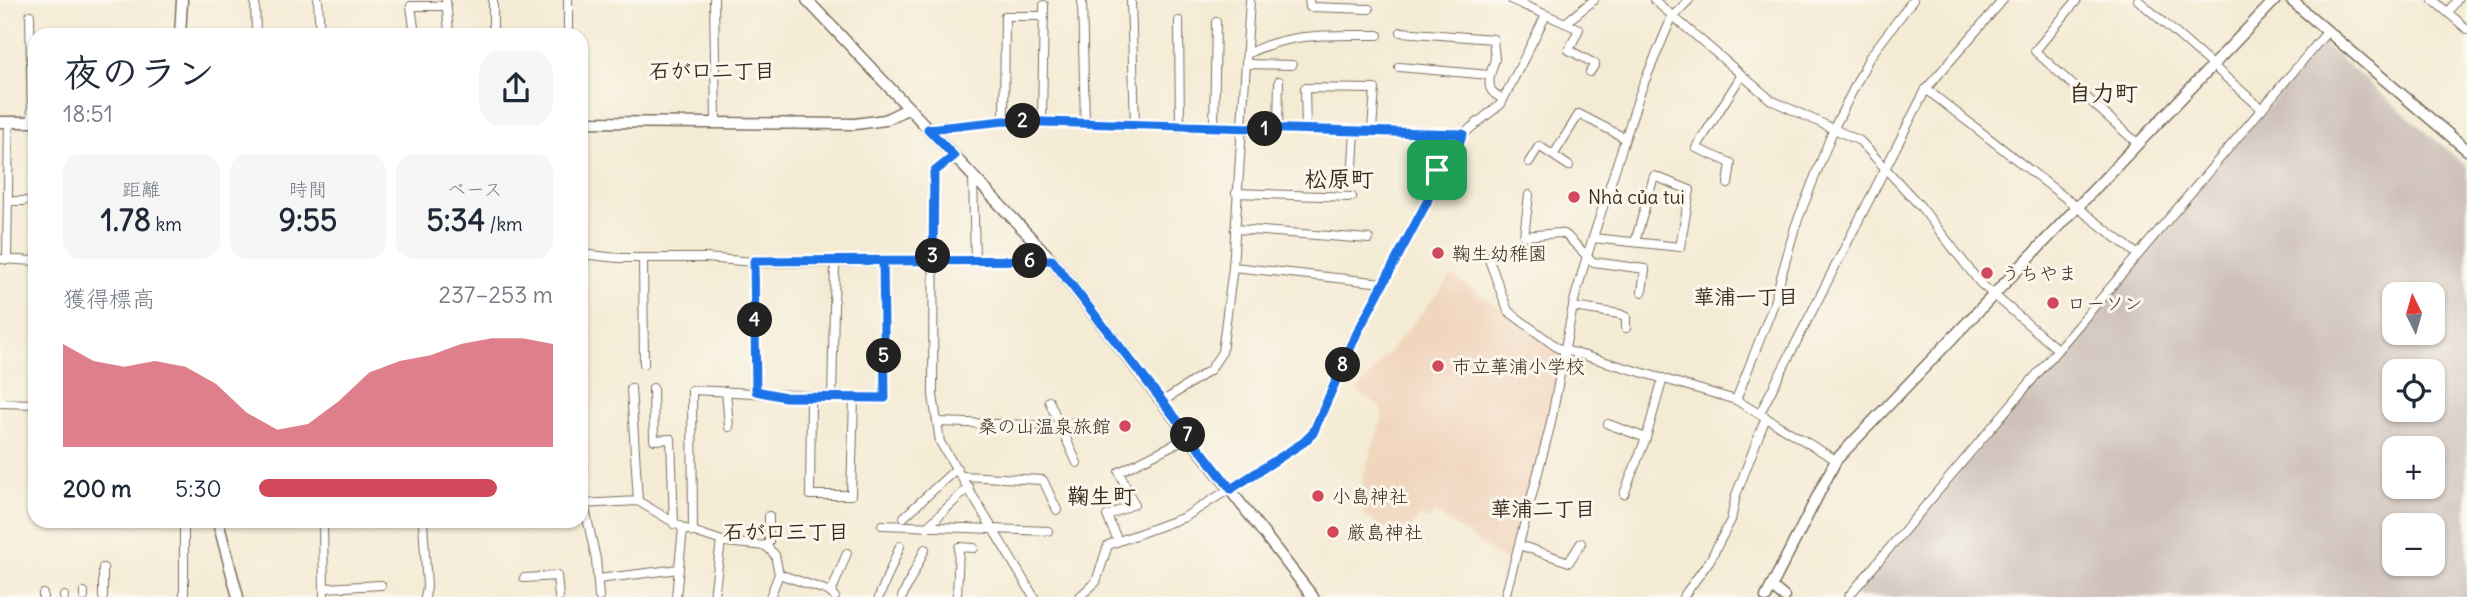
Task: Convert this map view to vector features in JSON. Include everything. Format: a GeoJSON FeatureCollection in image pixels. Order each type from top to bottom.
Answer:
{"type":"FeatureCollection","features":[{"type":"Feature","properties":{"kind":"street"},"geometry":{"type":"LineString","coordinates":[[180,28],[181,0]]}},
{"type":"Feature","properties":{"kind":"street"},"geometry":{"type":"LineString","coordinates":[[255,0],[256,28]]}},
{"type":"Feature","properties":{"kind":"street"},"geometry":{"type":"LineString","coordinates":[[318,0],[320,28]]}},
{"type":"Feature","properties":{"kind":"street"},"geometry":{"type":"LineString","coordinates":[[493,0],[493,28]]}},
{"type":"Feature","properties":{"kind":"street"},"geometry":{"type":"LineString","coordinates":[[568,0],[568,28]]}},
{"type":"Feature","properties":{"kind":"street"},"geometry":{"type":"LineString","coordinates":[[714,0],[716,122]]}},
{"type":"Feature","properties":{"kind":"street"},"geometry":{"type":"LineString","coordinates":[[807,0],[1052,260],[1313,597]]}},
{"type":"Feature","properties":{"kind":"street"},"geometry":{"type":"LineString","coordinates":[[1082,0],[1085,123]]}},
{"type":"Feature","properties":{"kind":"street"},"geometry":{"type":"LineString","coordinates":[[1131,0],[1135,125]]}},
{"type":"Feature","properties":{"kind":"street"},"geometry":{"type":"LineString","coordinates":[[1162,402],[1210,370],[1222,352],[1233,267],[1250,0]]}},
{"type":"Feature","properties":{"kind":"street"},"geometry":{"type":"LineString","coordinates":[[1309,0],[1310,7],[1369,9]]}},
{"type":"Feature","properties":{"kind":"street"},"geometry":{"type":"LineString","coordinates":[[1512,0],[1579,29],[1569,50],[1595,64],[1590,72]]}},
{"type":"Feature","properties":{"kind":"street"},"geometry":{"type":"LineString","coordinates":[[1565,23],[1594,0]]}},
{"type":"Feature","properties":{"kind":"street"},"geometry":{"type":"LineString","coordinates":[[1654,0],[1771,100],[1860,141],[1886,167],[1992,296],[2057,349]]}},
{"type":"Feature","properties":{"kind":"street"},"geometry":{"type":"LineString","coordinates":[[1505,597],[1550,427],[1573,307],[1586,259],[1625,138],[1672,17],[1689,0]]}},
{"type":"Feature","properties":{"kind":"street"},"geometry":{"type":"LineString","coordinates":[[1736,400],[1773,306],[1796,227],[1834,128],[1870,58],[1913,0]]}},
{"type":"Feature","properties":{"kind":"street"},"geometry":{"type":"LineString","coordinates":[[1683,597],[1710,559],[1731,520],[1736,495],[1763,415],[1926,89],[2003,0]]}},
{"type":"Feature","properties":{"kind":"street"},"geometry":{"type":"LineString","coordinates":[[2077,0],[2035,51],[2137,143]]}},
{"type":"Feature","properties":{"kind":"street"},"geometry":{"type":"LineString","coordinates":[[1784,597],[1769,592],[1836,460],[2275,0]]}},
{"type":"Feature","properties":{"kind":"street"},"geometry":{"type":"LineString","coordinates":[[2291,0],[2467,150]]}},
{"type":"Feature","properties":{"kind":"street"},"geometry":{"type":"LineString","coordinates":[[2433,0],[2467,29]]}},
{"type":"Feature","properties":{"kind":"street"},"geometry":{"type":"LineString","coordinates":[[2448,12],[2457,0]]}},
{"type":"Feature","properties":{"kind":"street"},"geometry":{"type":"LineString","coordinates":[[2140,1],[2262,109]]}},
{"type":"Feature","properties":{"kind":"street"},"geometry":{"type":"LineString","coordinates":[[414,28],[411,6],[446,3],[448,28]]}},
{"type":"Feature","properties":{"kind":"street"},"geometry":{"type":"LineString","coordinates":[[1042,121],[1044,5]]}},
{"type":"Feature","properties":{"kind":"street"},"geometry":{"type":"LineString","coordinates":[[30,15],[30,28]]}},
{"type":"Feature","properties":{"kind":"street"},"geometry":{"type":"LineString","coordinates":[[1079,597],[1096,582],[1108,545],[1185,517],[1304,442],[1313,433],[1357,333],[1427,202],[1437,170],[1457,147],[1463,134],[1503,99],[1546,15]]}},
{"type":"Feature","properties":{"kind":"street"},"geometry":{"type":"LineString","coordinates":[[1004,121],[1005,16],[1044,16]]}},
{"type":"Feature","properties":{"kind":"street"},"geometry":{"type":"LineString","coordinates":[[1179,22],[1180,128]]}},
{"type":"Feature","properties":{"kind":"street"},"geometry":{"type":"LineString","coordinates":[[1214,127],[1216,22]]}},
{"type":"Feature","properties":{"kind":"street"},"geometry":{"type":"LineString","coordinates":[[1401,32],[1493,39],[1495,59],[1488,86],[1492,94],[1503,99]]}},
{"type":"Feature","properties":{"kind":"street"},"geometry":{"type":"LineString","coordinates":[[1848,597],[2328,32]]}},
{"type":"Feature","properties":{"kind":"street"},"geometry":{"type":"LineString","coordinates":[[1247,54],[1276,41],[1305,35],[1378,35]]}},
{"type":"Feature","properties":{"kind":"street"},"geometry":{"type":"LineString","coordinates":[[1246,64],[1292,65]]}},
{"type":"Feature","properties":{"kind":"street"},"geometry":{"type":"LineString","coordinates":[[1399,67],[1490,75]]}},
{"type":"Feature","properties":{"kind":"street"},"geometry":{"type":"LineString","coordinates":[[1728,184],[1731,163],[1696,148],[1741,76]]}},
{"type":"Feature","properties":{"kind":"street"},"geometry":{"type":"LineString","coordinates":[[1278,129],[1279,81]]}},
{"type":"Feature","properties":{"kind":"street"},"geometry":{"type":"LineString","coordinates":[[1306,129],[1305,88],[1375,89],[1372,130]]}},
{"type":"Feature","properties":{"kind":"street"},"geometry":{"type":"LineString","coordinates":[[1926,89],[2137,254]]}},
{"type":"Feature","properties":{"kind":"street"},"geometry":{"type":"LineString","coordinates":[[588,122],[855,124],[885,120],[909,108]]}},
{"type":"Feature","properties":{"kind":"street"},"geometry":{"type":"LineString","coordinates":[[1554,154],[1579,114],[1625,138]]}},
{"type":"Feature","properties":{"kind":"street"},"geometry":{"type":"LineString","coordinates":[[928,129],[1004,121],[1042,121],[1180,128],[1463,134]]}},
{"type":"Feature","properties":{"kind":"street"},"geometry":{"type":"LineString","coordinates":[[28,122],[4,122],[8,201],[3,259],[28,261]]}},
{"type":"Feature","properties":{"kind":"street"},"geometry":{"type":"LineString","coordinates":[[1353,165],[1355,130]]}},
{"type":"Feature","properties":{"kind":"street"},"geometry":{"type":"LineString","coordinates":[[1529,162],[1539,146],[1569,166]]}},
{"type":"Feature","properties":{"kind":"street"},"geometry":{"type":"LineString","coordinates":[[954,156],[934,172],[933,395],[940,442],[1034,597]]}},
{"type":"Feature","properties":{"kind":"street"},"geometry":{"type":"LineString","coordinates":[[974,176],[975,261]]}},
{"type":"Feature","properties":{"kind":"street"},"geometry":{"type":"LineString","coordinates":[[1593,238],[1680,247],[1690,190],[1654,176],[1635,242]]}},
{"type":"Feature","properties":{"kind":"street"},"geometry":{"type":"LineString","coordinates":[[1236,192],[1352,197]]}},
{"type":"Feature","properties":{"kind":"street"},"geometry":{"type":"LineString","coordinates":[[1530,195],[1524,236],[1566,235],[1586,259],[1645,269],[1643,292]]}},
{"type":"Feature","properties":{"kind":"street"},"geometry":{"type":"LineString","coordinates":[[8,201],[24,201]]}},
{"type":"Feature","properties":{"kind":"street"},"geometry":{"type":"LineString","coordinates":[[1235,229],[1369,239]]}},
{"type":"Feature","properties":{"kind":"street"},"geometry":{"type":"LineString","coordinates":[[588,255],[643,259],[835,262],[1052,260]]}},
{"type":"Feature","properties":{"kind":"street"},"geometry":{"type":"LineString","coordinates":[[1488,257],[1508,312],[1564,350],[1736,400],[1836,460]]}},
{"type":"Feature","properties":{"kind":"street"},"geometry":{"type":"LineString","coordinates":[[643,259],[645,364]]}},
{"type":"Feature","properties":{"kind":"street"},"geometry":{"type":"LineString","coordinates":[[754,261],[756,391]]}},
{"type":"Feature","properties":{"kind":"street"},"geometry":{"type":"LineString","coordinates":[[693,531],[692,390],[756,391],[832,398],[885,398],[883,261]]}},
{"type":"Feature","properties":{"kind":"street"},"geometry":{"type":"LineString","coordinates":[[832,398],[835,262]]}},
{"type":"Feature","properties":{"kind":"street"},"geometry":{"type":"LineString","coordinates":[[1233,267],[1383,283]]}},
{"type":"Feature","properties":{"kind":"street"},"geometry":{"type":"LineString","coordinates":[[1573,307],[1596,313],[1620,314],[1626,317],[1626,328]]}},
{"type":"Feature","properties":{"kind":"street"},"geometry":{"type":"LineString","coordinates":[[1625,494],[1646,438],[1663,378]]}},
{"type":"Feature","properties":{"kind":"street"},"geometry":{"type":"LineString","coordinates":[[631,388],[638,501]]}},
{"type":"Feature","properties":{"kind":"street"},"geometry":{"type":"LineString","coordinates":[[653,388],[653,440],[671,439],[674,524]]}},
{"type":"Feature","properties":{"kind":"street"},"geometry":{"type":"LineString","coordinates":[[726,391],[729,427]]}},
{"type":"Feature","properties":{"kind":"street"},"geometry":{"type":"LineString","coordinates":[[811,397],[810,495],[850,495],[853,398]]}},
{"type":"Feature","properties":{"kind":"street"},"geometry":{"type":"LineString","coordinates":[[1049,401],[1077,463]]}},
{"type":"Feature","properties":{"kind":"street"},"geometry":{"type":"LineString","coordinates":[[0,403],[28,404]]}},
{"type":"Feature","properties":{"kind":"street"},"geometry":{"type":"LineString","coordinates":[[938,422],[1058,426],[1073,423]]}},
{"type":"Feature","properties":{"kind":"street"},"geometry":{"type":"LineString","coordinates":[[1608,424],[1646,438]]}},
{"type":"Feature","properties":{"kind":"street"},"geometry":{"type":"LineString","coordinates":[[1118,541],[1107,516],[1134,504],[1119,472],[1189,437]]}},
{"type":"Feature","properties":{"kind":"street"},"geometry":{"type":"LineString","coordinates":[[904,517],[957,468]]}},
{"type":"Feature","properties":{"kind":"street"},"geometry":{"type":"LineString","coordinates":[[963,477],[1043,480],[1057,510]]}},
{"type":"Feature","properties":{"kind":"street"},"geometry":{"type":"LineString","coordinates":[[928,527],[969,487]]}},
{"type":"Feature","properties":{"kind":"street"},"geometry":{"type":"LineString","coordinates":[[588,504],[638,501],[683,528],[720,541],[765,546],[775,555],[779,574],[769,597]]}},
{"type":"Feature","properties":{"kind":"street"},"geometry":{"type":"LineString","coordinates":[[765,546],[769,542],[769,516]]}},
{"type":"Feature","properties":{"kind":"street"},"geometry":{"type":"LineString","coordinates":[[882,525],[1048,531]]}},
{"type":"Feature","properties":{"kind":"street"},"geometry":{"type":"LineString","coordinates":[[184,528],[184,597]]}},
{"type":"Feature","properties":{"kind":"street"},"geometry":{"type":"LineString","coordinates":[[220,528],[238,597]]}},
{"type":"Feature","properties":{"kind":"street"},"geometry":{"type":"LineString","coordinates":[[323,528],[325,593],[381,585]]}},
{"type":"Feature","properties":{"kind":"street"},"geometry":{"type":"LineString","coordinates":[[423,528],[427,587],[425,597]]}},
{"type":"Feature","properties":{"kind":"street"},"geometry":{"type":"LineString","coordinates":[[588,528],[599,597]]}},
{"type":"Feature","properties":{"kind":"street"},"geometry":{"type":"LineString","coordinates":[[676,597],[683,528]]}},
{"type":"Feature","properties":{"kind":"street"},"geometry":{"type":"LineString","coordinates":[[714,597],[720,541]]}},
{"type":"Feature","properties":{"kind":"street"},"geometry":{"type":"LineString","coordinates":[[1519,545],[1569,562],[1581,543]]}},
{"type":"Feature","properties":{"kind":"street"},"geometry":{"type":"LineString","coordinates":[[878,597],[900,546]]}},
{"type":"Feature","properties":{"kind":"street"},"geometry":{"type":"LineString","coordinates":[[957,597],[959,547],[974,548]]}},
{"type":"Feature","properties":{"kind":"street"},"geometry":{"type":"LineString","coordinates":[[902,597],[925,549]]}},
{"type":"Feature","properties":{"kind":"street"},"geometry":{"type":"LineString","coordinates":[[779,574],[833,595],[846,553]]}},
{"type":"Feature","properties":{"kind":"street"},"geometry":{"type":"LineString","coordinates":[[103,568],[103,597]]}},
{"type":"Feature","properties":{"kind":"street"},"geometry":{"type":"LineString","coordinates":[[598,579],[679,569]]}},
{"type":"Feature","properties":{"kind":"street"},"geometry":{"type":"LineString","coordinates":[[524,578],[557,576],[559,597]]}},
{"type":"Feature","properties":{"kind":"shaded area"},"geometry":{"type":"Polygon","coordinates":[[[2323,44],[2467,167],[2467,597],[1854,597],[2141,257],[2218,160],[2323,44]]]}},
{"type":"Feature","properties":{"kind":"shaded area"},"geometry":{"type":"Polygon","coordinates":[[[1452,276],[1564,350],[1513,566],[1434,512],[1429,521],[1419,516],[1405,543],[1364,515],[1363,476],[1383,417],[1380,407],[1357,391],[1452,276]]]}},
{"type":"Feature","properties":{"kind":"place","name":"Nhà của tui"},"geometry":{"type":"Point","coordinates":[1574,197]}},
{"type":"Feature","properties":{"kind":"place","name":"鞠生幼稚園"},"geometry":{"type":"Point","coordinates":[1438,253]}},
{"type":"Feature","properties":{"kind":"place","name":"うちやま"},"geometry":{"type":"Point","coordinates":[1987,273]}},
{"type":"Feature","properties":{"kind":"place","name":"ローソン"},"geometry":{"type":"Point","coordinates":[2053,303]}},
{"type":"Feature","properties":{"kind":"place","name":"市立華浦小学校"},"geometry":{"type":"Point","coordinates":[1438,366]}},
{"type":"Feature","properties":{"kind":"place","name":"桑の山温泉旅館"},"geometry":{"type":"Point","coordinates":[1125,426]}},
{"type":"Feature","properties":{"kind":"place","name":"小島神社"},"geometry":{"type":"Point","coordinates":[1318,496]}},
{"type":"Feature","properties":{"kind":"place","name":"厳島神社"},"geometry":{"type":"Point","coordinates":[1333,532]}},
{"type":"Feature","properties":{"kind":"district","name":"石が口二丁目"},"geometry":{"type":"Point","coordinates":[712,70]}},
{"type":"Feature","properties":{"kind":"district","name":"自力町"},"geometry":{"type":"Point","coordinates":[2103,92]}},
{"type":"Feature","properties":{"kind":"district","name":"松原町"},"geometry":{"type":"Point","coordinates":[1339,178]}},
{"type":"Feature","properties":{"kind":"district","name":"華浦一丁目"},"geometry":{"type":"Point","coordinates":[1746,296]}},
{"type":"Feature","properties":{"kind":"district","name":"鞠生町"},"geometry":{"type":"Point","coordinates":[1101,495]}},
{"type":"Feature","properties":{"kind":"district","name":"華浦二丁目"},"geometry":{"type":"Point","coordinates":[1543,508]}},
{"type":"Feature","properties":{"kind":"district","name":"石が口三丁目"},"geometry":{"type":"Point","coordinates":[786,531]}},
{"type":"Feature","properties":{"kind":"route"},"geometry":{"type":"LineString","coordinates":[[1004,121],[1463,134],[1457,147],[1437,170],[1427,202],[1357,333],[1313,433],[1304,442],[1231,489],[1052,260],[883,261],[885,398],[785,397],[756,391],[754,261],[933,260],[934,172],[954,156],[928,129],[942,125],[1004,121]]}}]}
